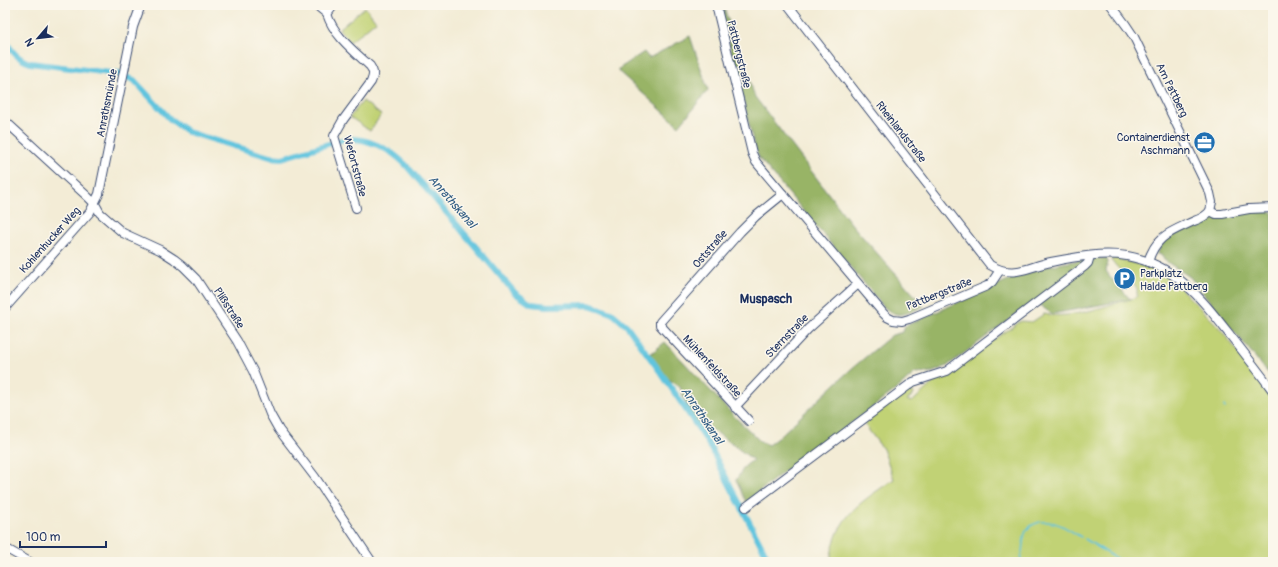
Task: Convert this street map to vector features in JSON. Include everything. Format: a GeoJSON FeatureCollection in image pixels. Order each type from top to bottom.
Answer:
{"type":"FeatureCollection","features":[{"type":"Feature","properties":{"kind":"street","name":"Anrathsmünde"},"geometry":{"type":"LineString","coordinates":[[95,204],[99,194],[133,27],[141,5]]}},
{"type":"Feature","properties":{"kind":"street","name":"Wefortstraße"},"geometry":{"type":"LineString","coordinates":[[316,5],[327,14],[333,28],[343,40],[370,66],[374,75],[371,82],[343,120],[335,134],[335,143],[356,208]]}},
{"type":"Feature","properties":{"kind":"street"},"geometry":{"type":"LineString","coordinates":[[327,14],[334,5]]}},
{"type":"Feature","properties":{"kind":"street","name":"Pattbergstraße"},"geometry":{"type":"LineString","coordinates":[[716,5],[752,153],[756,162],[887,317],[893,320],[902,321],[918,316],[988,286],[1000,270]]}},
{"type":"Feature","properties":{"kind":"street","name":"Rheinlandstraße"},"geometry":{"type":"LineString","coordinates":[[788,5],[990,265],[1000,270]]}},
{"type":"Feature","properties":{"kind":"street","name":"Am Pattberg"},"geometry":{"type":"LineString","coordinates":[[1111,5],[1134,38],[1210,193],[1212,202],[1210,210]]}},
{"type":"Feature","properties":{"kind":"street","name":"Plißstraße"},"geometry":{"type":"LineString","coordinates":[[5,120],[95,204],[100,214],[123,233],[160,250],[174,259],[196,279],[237,341],[253,371],[270,414],[279,430],[315,477],[372,562]]}},
{"type":"Feature","properties":{"kind":"street","name":"Oststraße"},"geometry":{"type":"LineString","coordinates":[[660,325],[660,322],[740,232],[756,216],[783,194]]}},
{"type":"Feature","properties":{"kind":"street","name":"Kohlenhucker Weg"},"geometry":{"type":"LineString","coordinates":[[5,308],[90,212],[95,204]]}},
{"type":"Feature","properties":{"kind":"street"},"geometry":{"type":"LineString","coordinates":[[1148,262],[1152,248],[1160,239],[1171,232],[1201,218],[1210,210],[1222,214],[1249,209],[1273,208]]}},
{"type":"Feature","properties":{"kind":"street"},"geometry":{"type":"LineString","coordinates":[[746,507],[912,382],[947,371],[1085,266],[1090,256]]}},
{"type":"Feature","properties":{"kind":"street"},"geometry":{"type":"LineString","coordinates":[[1000,270],[1008,272],[1019,271],[1050,262],[1090,256],[1126,256],[1148,262],[1174,275],[1192,289],[1211,310],[1273,391]]}},
{"type":"Feature","properties":{"kind":"street","name":"Sternstraße"},"geometry":{"type":"LineString","coordinates":[[735,407],[808,329],[858,284]]}},
{"type":"Feature","properties":{"kind":"street","name":"Mühlenfeldstraße"},"geometry":{"type":"LineString","coordinates":[[660,325],[749,421]]}},
{"type":"Feature","properties":{"kind":"street"},"geometry":{"type":"LineString","coordinates":[[5,548],[30,562]]}},
{"type":"Feature","properties":{"kind":"green space"},"geometry":{"type":"Polygon","coordinates":[[[720,5],[723,5],[755,97],[853,226],[924,306],[903,314],[894,313],[884,307],[759,158],[754,145],[720,5]]]}},
{"type":"Feature","properties":{"kind":"green space"},"geometry":{"type":"Polygon","coordinates":[[[365,7],[376,21],[350,42],[339,29],[365,7]]]}},
{"type":"Feature","properties":{"kind":"green space"},"geometry":{"type":"Polygon","coordinates":[[[690,36],[708,90],[679,126],[617,70],[644,52],[649,58],[690,36]]]}},
{"type":"Feature","properties":{"kind":"green space"},"geometry":{"type":"Polygon","coordinates":[[[363,101],[381,115],[370,131],[350,117],[363,101]]]}},
{"type":"Feature","properties":{"kind":"green space"},"geometry":{"type":"Polygon","coordinates":[[[1252,211],[1273,212],[1273,379],[1190,277],[1164,260],[1162,255],[1157,254],[1162,244],[1173,235],[1211,216],[1252,211]]]}},
{"type":"Feature","properties":{"kind":"green space"},"geometry":{"type":"Polygon","coordinates":[[[1106,258],[1108,262],[1106,271],[1115,283],[1119,279],[1121,282],[1118,285],[1131,299],[1052,314],[1034,301],[947,366],[933,372],[915,373],[898,388],[786,470],[746,502],[736,480],[745,466],[753,460],[716,432],[698,425],[687,405],[680,387],[664,376],[649,355],[665,342],[736,418],[760,441],[768,445],[780,436],[850,370],[892,335],[903,332],[905,326],[1006,281],[1047,266],[1086,259],[1106,258]]]}},
{"type":"Feature","properties":{"kind":"green space"},"geometry":{"type":"Polygon","coordinates":[[[1114,258],[1152,268],[1171,279],[1217,325],[1273,396],[1273,562],[830,562],[836,538],[844,521],[864,501],[894,479],[883,449],[864,424],[910,387],[914,394],[907,400],[912,402],[935,381],[957,368],[970,356],[1021,321],[1032,322],[1044,314],[1066,315],[1077,313],[1101,308],[1134,298],[1137,296],[1137,289],[1114,263],[1112,260],[1114,258]]]}},
{"type":"Feature","properties":{"kind":"waterway","name":"Anrathskanal"},"geometry":{"type":"LineString","coordinates":[[5,38],[9,47],[15,54],[30,63],[118,74],[134,80],[170,119],[188,132],[270,157],[282,158],[345,139],[370,142],[392,153],[405,164],[515,293],[531,304],[548,306],[589,305],[613,314],[627,326],[664,377],[707,441],[770,562]]}},
{"type":"Feature","properties":{"kind":"waterway"},"geometry":{"type":"LineString","coordinates":[[1022,552],[1025,533],[1034,524],[1040,522]]}},
{"type":"Feature","properties":{"kind":"waterway"},"geometry":{"type":"LineString","coordinates":[[1042,522],[1058,524],[1081,537]]}},
{"type":"Feature","properties":{"kind":"waterway"},"geometry":{"type":"LineString","coordinates":[[1085,539],[1122,562]]}},
{"type":"Feature","properties":{"kind":"waterway"},"geometry":{"type":"LineString","coordinates":[[1020,562],[1022,554]]}},
{"type":"Feature","properties":{"kind":"place","name":"Containerdienst Aschmann"},"geometry":{"type":"Point","coordinates":[1205,143]}},
{"type":"Feature","properties":{"kind":"place","name":"Parkplatz Halde Pattberg"},"geometry":{"type":"Point","coordinates":[1124,279]}},
{"type":"Feature","properties":{"kind":"district","name":"Muspasch"},"geometry":{"type":"Point","coordinates":[766,299]}}]}
